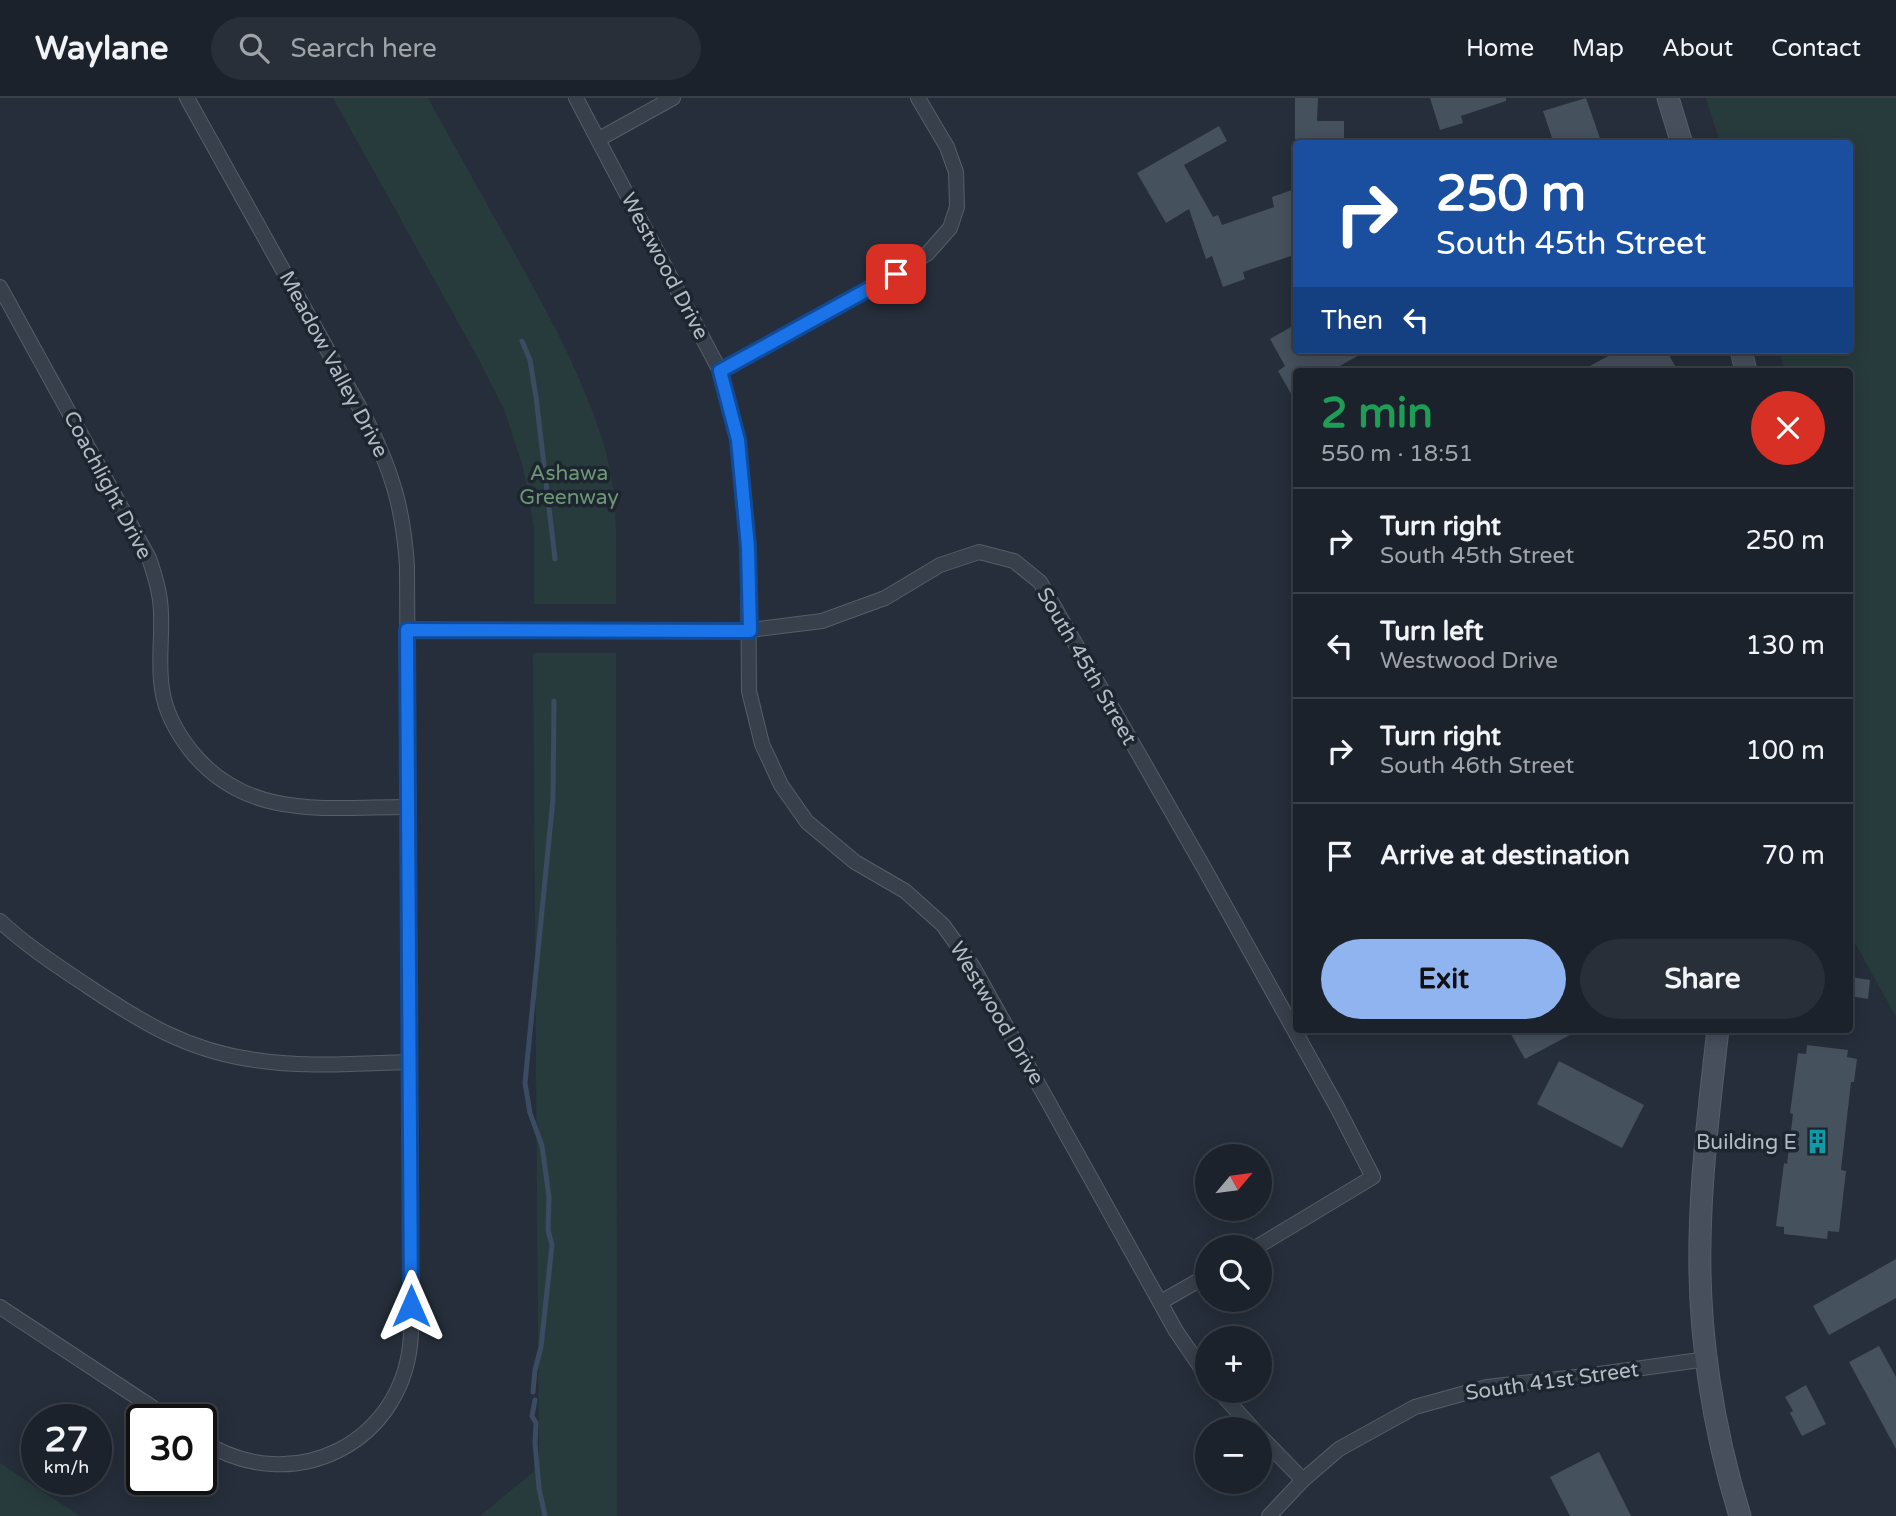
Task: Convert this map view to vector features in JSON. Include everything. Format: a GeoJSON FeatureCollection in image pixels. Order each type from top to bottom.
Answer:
{"type":"FeatureCollection","features":[{"type":"Feature","properties":{"kind":"main road"},"geometry":{"type":"LineString","coordinates":[[1668,98],[1681,140]]}},
{"type":"Feature","properties":{"kind":"main road"},"geometry":{"type":"LineString","coordinates":[[1718,1033],[1702,1186],[1702,1303],[1707,1359],[1719,1432],[1740,1516]]}},
{"type":"Feature","properties":{"kind":"street","name":"Meadow Valley Drive"},"geometry":{"type":"LineString","coordinates":[[187,98],[387,461],[405,532],[410,1062],[410,1346],[406,1371],[396,1395],[383,1415],[345,1448],[323,1458],[299,1464],[274,1465],[250,1462],[217,1449]]}},
{"type":"Feature","properties":{"kind":"street","name":"Westwood Drive"},"geometry":{"type":"LineString","coordinates":[[576,98],[720,371],[738,440],[748,547],[749,691],[762,744],[781,785],[807,822],[855,862],[905,891],[943,925],[973,967],[1015,1039],[1176,1331],[1195,1359]]}},
{"type":"Feature","properties":{"kind":"street"},"geometry":{"type":"LineString","coordinates":[[599,139],[673,98]]}},
{"type":"Feature","properties":{"kind":"street"},"geometry":{"type":"LineString","coordinates":[[720,371],[896,274],[928,253],[950,228],[957,207],[956,172],[947,147],[918,98]]}},
{"type":"Feature","properties":{"kind":"street","name":"Coachlight Drive"},"geometry":{"type":"LineString","coordinates":[[0,287],[149,558],[158,586],[161,613],[159,667],[163,694],[183,740],[219,779],[266,802],[307,807],[408,807]]}},
{"type":"Feature","properties":{"kind":"street","name":"South 45th Street"},"geometry":{"type":"LineString","coordinates":[[407,630],[750,631],[821,621],[885,598],[940,565],[979,552],[1014,561],[1040,582],[1210,879],[1293,1031]]}},
{"type":"Feature","properties":{"kind":"street"},"geometry":{"type":"LineString","coordinates":[[0,921],[24,943],[131,1015],[194,1046],[258,1061],[410,1062]]}},
{"type":"Feature","properties":{"kind":"street","name":"South 45th Street"},"geometry":{"type":"LineString","coordinates":[[1272,1238],[1373,1177],[1294,1033]]}},
{"type":"Feature","properties":{"kind":"street"},"geometry":{"type":"LineString","coordinates":[[1161,1302],[1195,1282]]}},
{"type":"Feature","properties":{"kind":"street"},"geometry":{"type":"LineString","coordinates":[[0,1307],[147,1404]]}},
{"type":"Feature","properties":{"kind":"street","name":"South 41st Street"},"geometry":{"type":"LineString","coordinates":[[1269,1516],[1303,1480],[1339,1449],[1415,1407],[1487,1387],[1707,1359]]}},
{"type":"Feature","properties":{"kind":"street"},"geometry":{"type":"LineString","coordinates":[[1230,1403],[1242,1417]]}},
{"type":"Feature","properties":{"kind":"street"},"geometry":{"type":"LineString","coordinates":[[1272,1448],[1303,1480]]}},
{"type":"Feature","properties":{"kind":"green space","name":"Ashawa Greenway"},"geometry":{"type":"Polygon","coordinates":[[[333,98],[428,98],[552,322],[586,394],[604,445],[612,484],[616,524],[616,604],[534,604],[534,527],[523,467],[504,409],[333,98]]]}},
{"type":"Feature","properties":{"kind":"green space"},"geometry":{"type":"Polygon","coordinates":[[[1706,98],[1896,98],[1896,1017],[1853,939],[1853,368],[1783,368],[1781,354],[1853,354],[1853,140],[1719,140],[1706,98]]]}},
{"type":"Feature","properties":{"kind":"green space"},"geometry":{"type":"Polygon","coordinates":[[[533,653],[616,653],[617,1516],[480,1516],[539,1467],[533,653]]]}},
{"type":"Feature","properties":{"kind":"green space"},"geometry":{"type":"Polygon","coordinates":[[[0,1463],[21,1477],[21,1495],[48,1495],[80,1516],[0,1516],[0,1463]]]}},
{"type":"Feature","properties":{"kind":"building"},"geometry":{"type":"Polygon","coordinates":[[[1295,98],[1318,98],[1317,121],[1344,121],[1344,139],[1295,139],[1295,98]]]}},
{"type":"Feature","properties":{"kind":"building"},"geometry":{"type":"Polygon","coordinates":[[[1430,98],[1506,98],[1506,101],[1461,116],[1463,123],[1440,130],[1430,98]]]}},
{"type":"Feature","properties":{"kind":"building"},"geometry":{"type":"Polygon","coordinates":[[[1586,98],[1601,140],[1553,140],[1543,111],[1586,98]]]}},
{"type":"Feature","properties":{"kind":"building"},"geometry":{"type":"Polygon","coordinates":[[[1219,126],[1227,141],[1184,165],[1213,217],[1218,215],[1222,225],[1274,207],[1272,197],[1292,190],[1293,255],[1243,272],[1245,279],[1223,287],[1212,256],[1206,259],[1189,209],[1166,223],[1137,173],[1219,126]]]}},
{"type":"Feature","properties":{"kind":"building"},"geometry":{"type":"Polygon","coordinates":[[[1291,327],[1293,354],[1361,354],[1336,368],[1293,368],[1293,397],[1278,371],[1285,366],[1270,339],[1291,327]]]}},
{"type":"Feature","properties":{"kind":"building"},"geometry":{"type":"Polygon","coordinates":[[[1612,354],[1668,354],[1676,368],[1586,368],[1612,354]]]}},
{"type":"Feature","properties":{"kind":"building"},"geometry":{"type":"Polygon","coordinates":[[[1853,977],[1870,980],[1868,999],[1853,996],[1853,977]]]}},
{"type":"Feature","properties":{"kind":"building"},"geometry":{"type":"Polygon","coordinates":[[[1510,1033],[1574,1033],[1525,1059],[1510,1033]]]}},
{"type":"Feature","properties":{"kind":"building","name":"Building E"},"geometry":{"type":"Polygon","coordinates":[[[1807,1045],[1848,1050],[1847,1057],[1857,1059],[1854,1082],[1851,1082],[1841,1170],[1846,1171],[1839,1232],[1828,1231],[1827,1239],[1784,1234],[1784,1227],[1776,1226],[1784,1163],[1787,1164],[1798,1053],[1806,1054],[1807,1045]]]}},
{"type":"Feature","properties":{"kind":"building"},"geometry":{"type":"Polygon","coordinates":[[[1559,1061],[1644,1105],[1622,1148],[1537,1104],[1559,1061]]]}},
{"type":"Feature","properties":{"kind":"building"},"geometry":{"type":"Polygon","coordinates":[[[1896,1259],[1896,1298],[1829,1335],[1813,1306],[1896,1259]]]}},
{"type":"Feature","properties":{"kind":"building"},"geometry":{"type":"Polygon","coordinates":[[[1879,1346],[1896,1377],[1896,1449],[1849,1362],[1879,1346]]]}},
{"type":"Feature","properties":{"kind":"building"},"geometry":{"type":"Polygon","coordinates":[[[1806,1385],[1826,1424],[1802,1436],[1785,1397],[1806,1385]]]}},
{"type":"Feature","properties":{"kind":"building"},"geometry":{"type":"Polygon","coordinates":[[[1599,1452],[1631,1516],[1570,1516],[1550,1477],[1599,1452]]]}},
{"type":"Feature","properties":{"kind":"waterway"},"geometry":{"type":"LineString","coordinates":[[522,341],[530,360],[536,397],[555,559]]}},
{"type":"Feature","properties":{"kind":"waterway"},"geometry":{"type":"LineString","coordinates":[[533,1392],[541,1347],[552,1245],[548,1230],[549,1197],[542,1146],[530,1113],[525,1083],[553,799],[554,701]]}},
{"type":"Feature","properties":{"kind":"waterway"},"geometry":{"type":"LineString","coordinates":[[535,1400],[532,1416],[536,1423],[539,1488],[545,1516]]}},
{"type":"Feature","properties":{"kind":"place","name":"Building E"},"geometry":{"type":"Point","coordinates":[1817,1142]}},
{"type":"Feature","properties":{"kind":"route"},"geometry":{"type":"LineString","coordinates":[[411,1306],[407,630],[750,631],[748,547],[738,440],[720,371],[896,274]]}}]}
